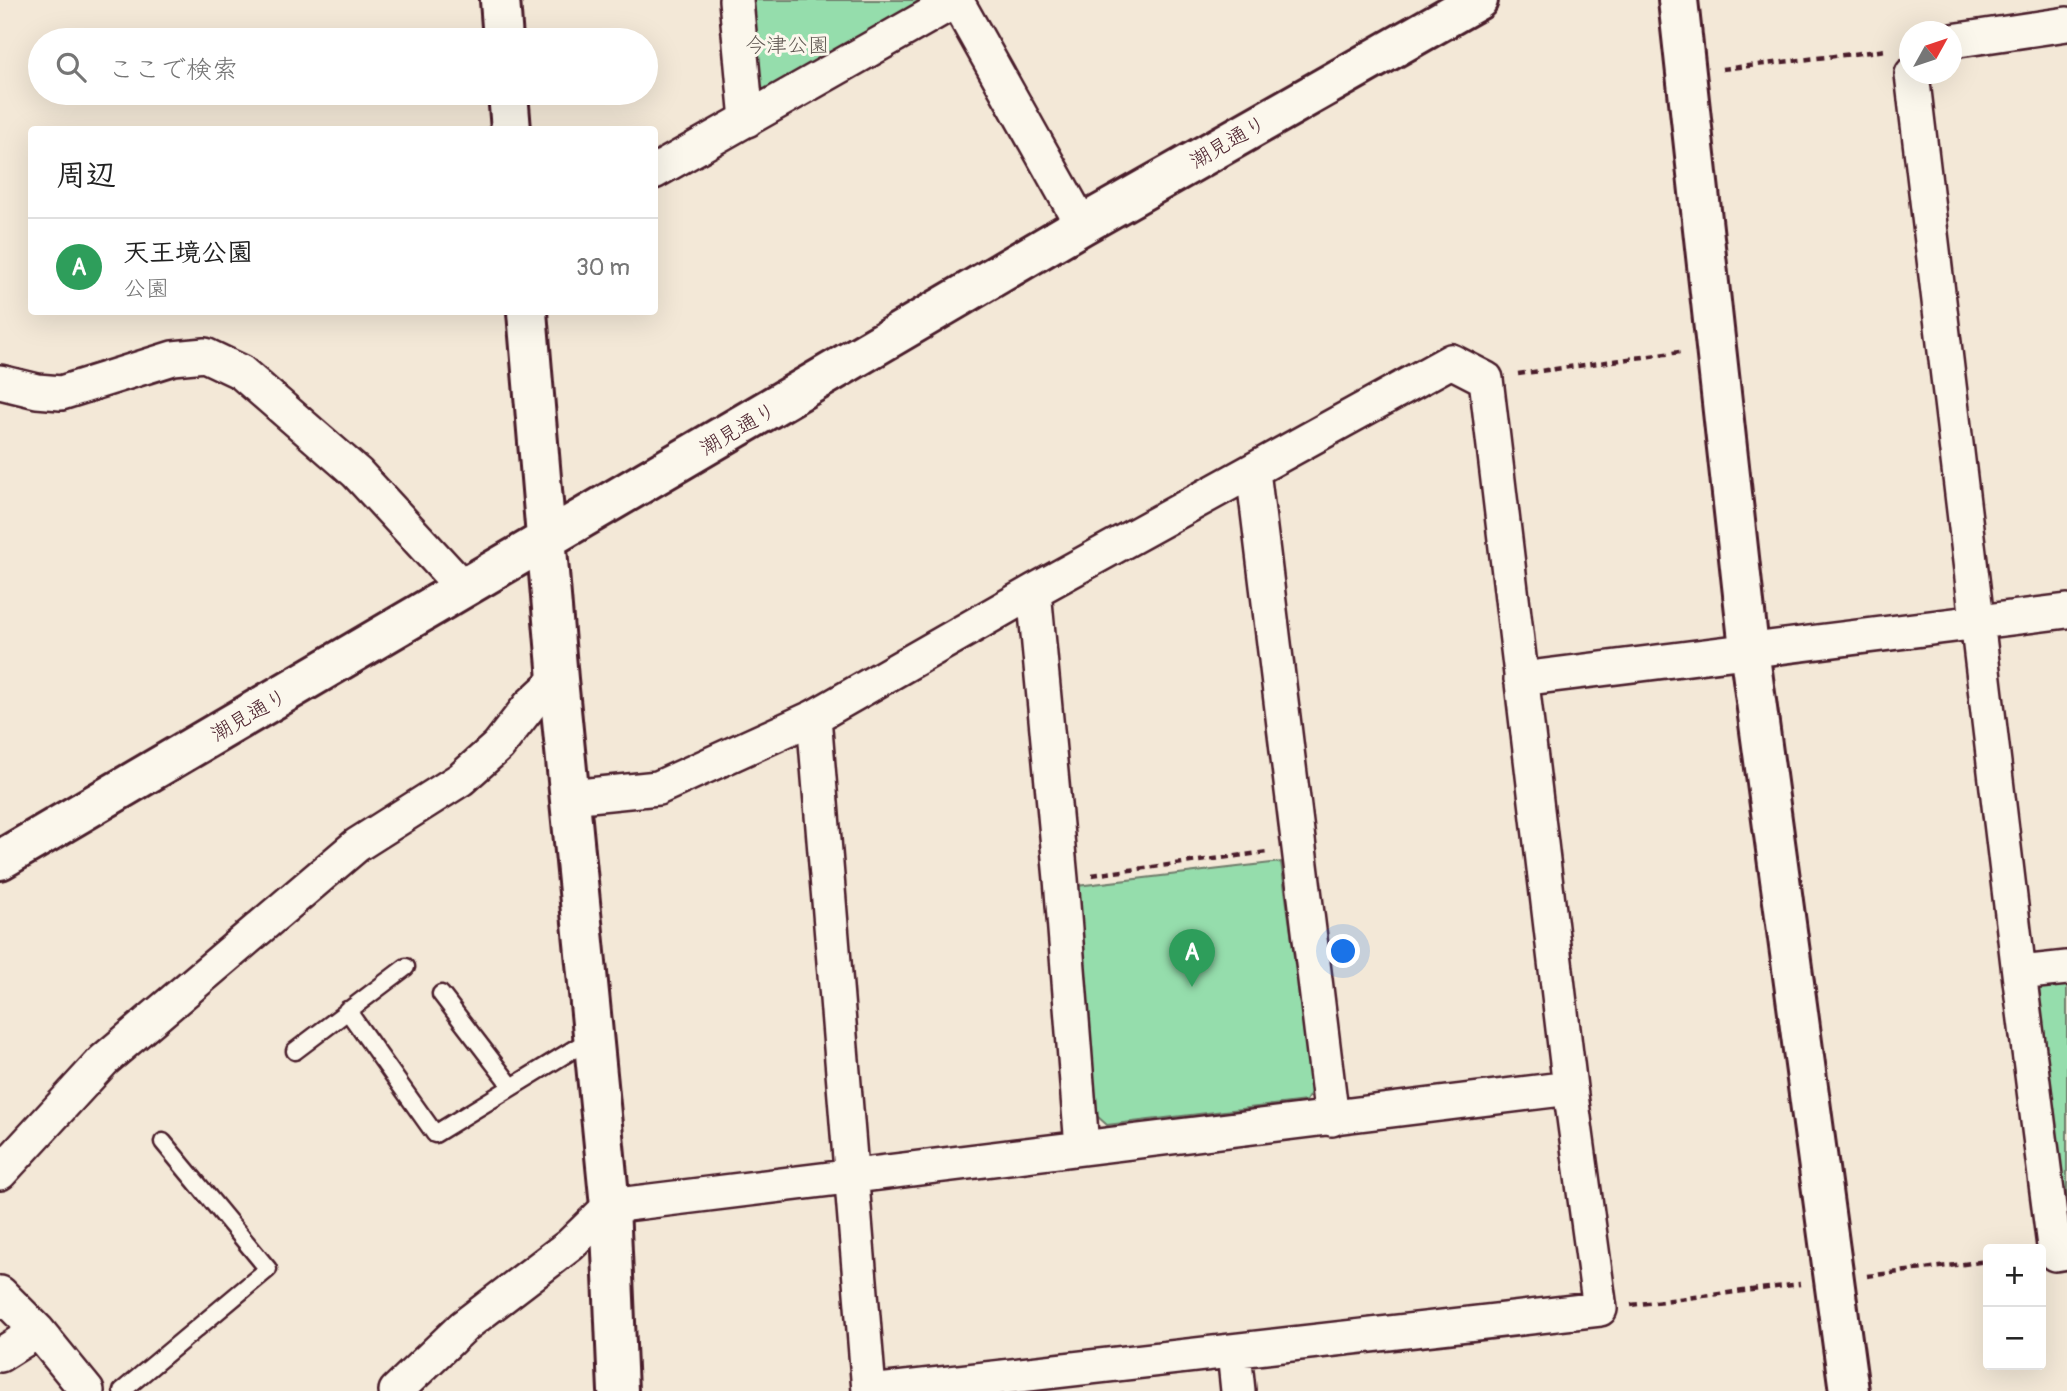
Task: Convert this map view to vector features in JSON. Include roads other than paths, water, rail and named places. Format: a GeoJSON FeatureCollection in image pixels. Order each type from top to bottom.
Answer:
{"type":"FeatureCollection","features":[{"type":"Feature","properties":{"kind":"street"},"geometry":{"type":"LineString","coordinates":[[500,0],[502,28]]}},
{"type":"Feature","properties":{"kind":"street"},"geometry":{"type":"LineString","coordinates":[[736,0],[747,120]]}},
{"type":"Feature","properties":{"kind":"street"},"geometry":{"type":"LineString","coordinates":[[658,170],[956,0],[1082,225]]}},
{"type":"Feature","properties":{"kind":"street","name":"潮見通り"},"geometry":{"type":"LineString","coordinates":[[0,860],[1082,225],[1478,0]]}},
{"type":"Feature","properties":{"kind":"street"},"geometry":{"type":"LineString","coordinates":[[1678,0],[1749,649],[1849,1391]]}},
{"type":"Feature","properties":{"kind":"street"},"geometry":{"type":"LineString","coordinates":[[1962,39],[2067,24]]}},
{"type":"Feature","properties":{"kind":"street"},"geometry":{"type":"LineString","coordinates":[[1913,84],[2055,1254],[2067,1252]]}},
{"type":"Feature","properties":{"kind":"street"},"geometry":{"type":"LineString","coordinates":[[509,105],[511,126]]}},
{"type":"Feature","properties":{"kind":"street"},"geometry":{"type":"LineString","coordinates":[[527,315],[558,679],[610,1206],[618,1391]]}},
{"type":"Feature","properties":{"kind":"street"},"geometry":{"type":"LineString","coordinates":[[0,382],[37,391],[61,393],[173,358],[205,355],[241,372],[356,474],[464,589]]}},
{"type":"Feature","properties":{"kind":"street"},"geometry":{"type":"LineString","coordinates":[[570,797],[658,788],[814,717],[1034,591],[1451,361],[1486,379],[1570,1088],[1600,1309],[879,1391]]}},
{"type":"Feature","properties":{"kind":"street"},"geometry":{"type":"LineString","coordinates":[[1253,471],[1332,1119]]}},
{"type":"Feature","properties":{"kind":"street"},"geometry":{"type":"LineString","coordinates":[[1034,591],[1061,879],[1082,1147]]}},
{"type":"Feature","properties":{"kind":"street"},"geometry":{"type":"LineString","coordinates":[[1521,679],[2067,611]]}},
{"type":"Feature","properties":{"kind":"street"},"geometry":{"type":"LineString","coordinates":[[0,1173],[104,1060],[357,845],[461,779],[498,746],[530,705],[558,679]]}},
{"type":"Feature","properties":{"kind":"street"},"geometry":{"type":"LineString","coordinates":[[814,717],[869,1391]]}},
{"type":"Feature","properties":{"kind":"street"},"geometry":{"type":"LineString","coordinates":[[2019,973],[2067,968]]}},
{"type":"Feature","properties":{"kind":"street"},"geometry":{"type":"LineString","coordinates":[[396,1391],[464,1326],[570,1245],[610,1206],[1570,1088]]}},
{"type":"Feature","properties":{"kind":"street"},"geometry":{"type":"LineString","coordinates":[[0,1293],[37,1331],[88,1391]]}},
{"type":"Feature","properties":{"kind":"street"},"geometry":{"type":"LineString","coordinates":[[0,1355],[37,1331]]}},
{"type":"Feature","properties":{"kind":"street"},"geometry":{"type":"LineString","coordinates":[[1234,1352],[1238,1391]]}},
{"type":"Feature","properties":{"kind":"lane"},"geometry":{"type":"LineString","coordinates":[[295,1051],[405,967]]}},
{"type":"Feature","properties":{"kind":"lane"},"geometry":{"type":"LineString","coordinates":[[441,994],[512,1087]]}},
{"type":"Feature","properties":{"kind":"lane"},"geometry":{"type":"LineString","coordinates":[[347,1010],[435,1134],[594,1037]]}},
{"type":"Feature","properties":{"kind":"lane"},"geometry":{"type":"LineString","coordinates":[[122,1391],[268,1269],[163,1142]]}},
{"type":"Feature","properties":{"kind":"place","name":"天王境公園"},"geometry":{"type":"Point","coordinates":[1192,987]}},
{"type":"Feature","properties":{"kind":"park label","name":"今津公園"},"geometry":{"type":"Point","coordinates":[787,45]}}]}
